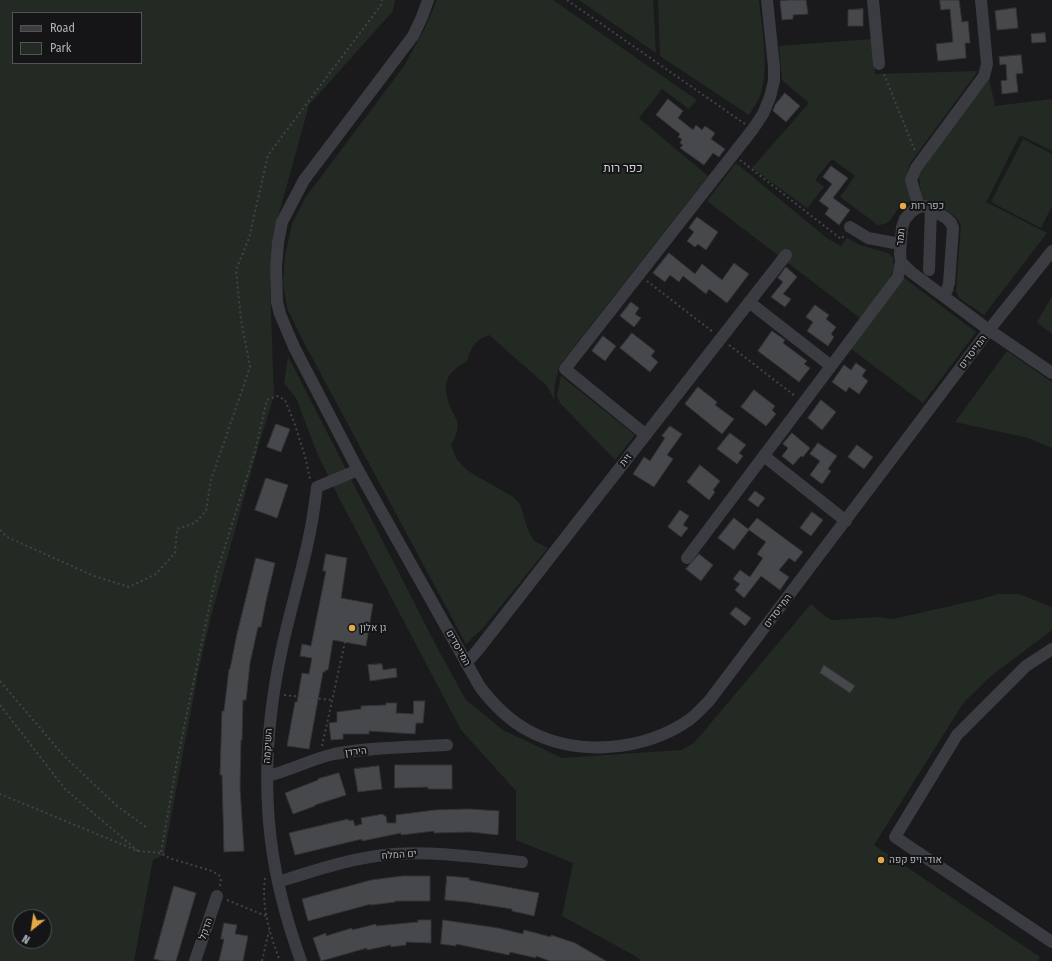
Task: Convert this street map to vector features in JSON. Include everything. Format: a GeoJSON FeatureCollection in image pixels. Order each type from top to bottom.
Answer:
{"type":"FeatureCollection","features":[{"type":"Feature","properties":{"kind":"street","name":"המייסדים"},"geometry":{"type":"LineString","coordinates":[[428,0],[413,36],[304,180],[282,222],[278,243],[276,286],[277,302],[280,314],[294,347],[358,470],[480,687],[488,699],[498,708],[524,728],[541,736],[573,746],[591,748],[629,744],[653,739],[672,730],[690,719],[709,701],[989,330],[1052,251]]}},
{"type":"Feature","properties":{"kind":"street"},"geometry":{"type":"LineString","coordinates":[[646,435],[565,369],[733,155],[763,114],[774,82],[774,67],[767,0]]}},
{"type":"Feature","properties":{"kind":"street"},"geometry":{"type":"LineString","coordinates":[[873,0],[879,64]]}},
{"type":"Feature","properties":{"kind":"street"},"geometry":{"type":"LineString","coordinates":[[929,270],[925,208],[911,180],[920,162],[984,76],[987,64],[981,0]]}},
{"type":"Feature","properties":{"kind":"street"},"geometry":{"type":"LineString","coordinates":[[925,208],[946,218],[951,223],[953,228],[949,283],[947,290],[943,295]]}},
{"type":"Feature","properties":{"kind":"street","name":"תמר"},"geometry":{"type":"LineString","coordinates":[[901,262],[900,244],[902,227],[905,220],[912,211],[925,208]]}},
{"type":"Feature","properties":{"kind":"street"},"geometry":{"type":"LineString","coordinates":[[850,227],[868,238],[877,241],[900,244]]}},
{"type":"Feature","properties":{"kind":"street","name":"זית"},"geometry":{"type":"LineString","coordinates":[[466,663],[478,651],[786,255]]}},
{"type":"Feature","properties":{"kind":"street"},"geometry":{"type":"LineString","coordinates":[[901,262],[911,272],[989,330],[1052,373]]}},
{"type":"Feature","properties":{"kind":"street"},"geometry":{"type":"LineString","coordinates":[[687,558],[898,277],[901,262]]}},
{"type":"Feature","properties":{"kind":"street"},"geometry":{"type":"LineString","coordinates":[[750,302],[831,366]]}},
{"type":"Feature","properties":{"kind":"street"},"geometry":{"type":"LineString","coordinates":[[764,456],[846,521]]}},
{"type":"Feature","properties":{"kind":"street"},"geometry":{"type":"LineString","coordinates":[[317,487],[358,470]]}},
{"type":"Feature","properties":{"kind":"street","name":"השיקמה"},"geometry":{"type":"LineString","coordinates":[[301,961],[284,908],[271,841],[267,776],[268,736],[273,694],[310,532],[317,487]]}},
{"type":"Feature","properties":{"kind":"street"},"geometry":{"type":"LineString","coordinates":[[1052,649],[1026,666],[957,735],[895,837],[1052,942]]}},
{"type":"Feature","properties":{"kind":"street","name":"הירדן"},"geometry":{"type":"LineString","coordinates":[[267,776],[319,758],[361,751],[447,745]]}},
{"type":"Feature","properties":{"kind":"street","name":"ים המלח"},"geometry":{"type":"LineString","coordinates":[[278,882],[356,860],[394,854],[420,854],[522,862]]}},
{"type":"Feature","properties":{"kind":"street","name":"הדקל"},"geometry":{"type":"LineString","coordinates":[[195,961],[217,896]]}},
{"type":"Feature","properties":{"kind":"path"},"geometry":{"type":"LineString","coordinates":[[0,530],[8,537],[94,576],[129,587],[156,574],[176,553],[177,529],[195,523],[206,511],[211,480],[250,367],[241,320],[236,270],[249,238],[268,155],[380,5],[382,0]]}},
{"type":"Feature","properties":{"kind":"path"},"geometry":{"type":"LineString","coordinates":[[567,0],[753,129]]}},
{"type":"Feature","properties":{"kind":"path"},"geometry":{"type":"LineString","coordinates":[[879,64],[920,162]]}},
{"type":"Feature","properties":{"kind":"path"},"geometry":{"type":"LineString","coordinates":[[733,155],[841,239],[850,227]]}},
{"type":"Feature","properties":{"kind":"path"},"geometry":{"type":"LineString","coordinates":[[161,853],[181,741],[216,575],[255,451],[267,400],[276,396],[285,400],[305,456],[308,478],[317,487]]}},
{"type":"Feature","properties":{"kind":"path"},"geometry":{"type":"LineString","coordinates":[[319,758],[345,642]]}},
{"type":"Feature","properties":{"kind":"path"},"geometry":{"type":"LineString","coordinates":[[0,681],[63,755],[117,806],[146,827]]}},
{"type":"Feature","properties":{"kind":"path"},"geometry":{"type":"LineString","coordinates":[[273,694],[332,700]]}},
{"type":"Feature","properties":{"kind":"path"},"geometry":{"type":"LineString","coordinates":[[0,705],[65,789],[138,851]]}},
{"type":"Feature","properties":{"kind":"path"},"geometry":{"type":"LineString","coordinates":[[0,794],[138,851],[161,853],[169,858],[219,874],[221,879],[217,896],[266,916]]}},
{"type":"Feature","properties":{"kind":"path"},"geometry":{"type":"LineString","coordinates":[[265,877],[266,916],[280,961]]}},
{"type":"Feature","properties":{"kind":"path"},"geometry":{"type":"LineString","coordinates":[[262,961],[270,929]]}},
{"type":"Feature","properties":{"kind":"green space"},"geometry":{"type":"Polygon","coordinates":[[[0,0],[395,0],[393,11],[309,105],[274,232],[270,284],[274,396],[259,444],[211,616],[198,673],[164,855],[153,860],[134,961],[0,961],[0,0]]]}},
{"type":"Feature","properties":{"kind":"green space"},"geometry":{"type":"Polygon","coordinates":[[[437,0],[553,0],[697,100],[689,109],[662,89],[639,118],[708,176],[559,366],[555,384],[554,399],[546,385],[489,335],[480,339],[474,345],[467,361],[454,370],[447,380],[446,392],[457,424],[456,434],[451,445],[457,460],[468,471],[512,496],[520,504],[528,530],[534,541],[548,548],[483,628],[466,644],[300,335],[287,308],[283,283],[285,255],[292,224],[305,198],[404,66],[425,28],[437,0]]]}},
{"type":"Feature","properties":{"kind":"green space"},"geometry":{"type":"Polygon","coordinates":[[[579,0],[653,0],[656,53],[579,0]]]}},
{"type":"Feature","properties":{"kind":"green space"},"geometry":{"type":"Polygon","coordinates":[[[658,0],[759,0],[765,59],[763,82],[760,96],[749,115],[660,56],[658,0]]]}},
{"type":"Feature","properties":{"kind":"green space"},"geometry":{"type":"Polygon","coordinates":[[[872,39],[875,74],[978,71],[911,162],[907,176],[912,200],[900,207],[889,221],[878,225],[840,197],[855,176],[832,159],[815,180],[824,187],[807,208],[752,168],[809,103],[782,80],[779,46],[872,39]]]}},
{"type":"Feature","properties":{"kind":"green space"},"geometry":{"type":"Polygon","coordinates":[[[989,78],[995,106],[1052,99],[1052,151],[1020,135],[986,202],[1047,233],[984,315],[959,298],[956,291],[961,225],[949,212],[922,199],[919,178],[921,167],[989,78]]]}},
{"type":"Feature","properties":{"kind":"green space"},"geometry":{"type":"Polygon","coordinates":[[[1023,139],[1052,154],[1052,206],[1041,228],[991,202],[1023,139]]]}},
{"type":"Feature","properties":{"kind":"green space"},"geometry":{"type":"Polygon","coordinates":[[[736,163],[828,239],[841,246],[847,238],[860,245],[888,253],[893,258],[894,267],[890,278],[860,318],[707,201],[736,163]]]}},
{"type":"Feature","properties":{"kind":"green space"},"geometry":{"type":"Polygon","coordinates":[[[903,277],[976,332],[923,403],[850,348],[903,277]]]}},
{"type":"Feature","properties":{"kind":"green space"},"geometry":{"type":"Polygon","coordinates":[[[1052,296],[1052,334],[1037,322],[1052,296]]]}},
{"type":"Feature","properties":{"kind":"green space"},"geometry":{"type":"Polygon","coordinates":[[[1007,351],[1052,382],[1052,448],[1028,438],[955,422],[1007,351]]]}},
{"type":"Feature","properties":{"kind":"green space"},"geometry":{"type":"Polygon","coordinates":[[[288,356],[439,651],[466,700],[503,730],[562,758],[681,750],[694,743],[811,604],[822,614],[832,620],[879,617],[893,619],[997,594],[1019,594],[1052,607],[1052,630],[991,676],[964,702],[874,845],[1040,957],[1038,961],[641,961],[637,957],[562,916],[573,863],[516,840],[516,791],[461,730],[340,500],[317,453],[296,398],[284,383],[288,356]]]}},
{"type":"Feature","properties":{"kind":"green space"},"geometry":{"type":"Polygon","coordinates":[[[561,376],[635,435],[615,460],[560,403],[557,395],[561,376]]]}},
{"type":"Feature","properties":{"kind":"building"},"geometry":{"type":"Polygon","coordinates":[[[806,0],[808,14],[793,15],[793,19],[782,20],[780,1],[806,0]]]}},
{"type":"Feature","properties":{"kind":"building"},"geometry":{"type":"Polygon","coordinates":[[[940,0],[959,0],[962,22],[968,21],[970,43],[965,43],[966,58],[938,61],[936,44],[953,42],[950,9],[941,10],[940,0]]]}},
{"type":"Feature","properties":{"kind":"building"},"geometry":{"type":"Polygon","coordinates":[[[1016,8],[1018,28],[997,30],[995,11],[1016,8]]]}},
{"type":"Feature","properties":{"kind":"building"},"geometry":{"type":"Polygon","coordinates":[[[863,9],[863,26],[848,26],[848,10],[863,9]]]}},
{"type":"Feature","properties":{"kind":"building"},"geometry":{"type":"Polygon","coordinates":[[[1045,33],[1046,42],[1032,43],[1031,34],[1045,33]]]}},
{"type":"Feature","properties":{"kind":"building"},"geometry":{"type":"Polygon","coordinates":[[[1021,55],[1023,73],[1016,74],[1018,92],[1002,94],[1001,81],[1007,80],[1006,64],[1000,65],[999,57],[1021,55]]]}},
{"type":"Feature","properties":{"kind":"building"},"geometry":{"type":"Polygon","coordinates":[[[785,93],[800,106],[786,122],[773,111],[775,105],[785,93]]]}},
{"type":"Feature","properties":{"kind":"building"},"geometry":{"type":"Polygon","coordinates":[[[668,99],[683,111],[678,118],[693,130],[696,125],[702,130],[705,126],[715,133],[711,139],[725,149],[719,157],[713,153],[704,165],[680,148],[683,145],[680,143],[682,139],[678,137],[680,134],[656,115],[668,99]]]}},
{"type":"Feature","properties":{"kind":"building"},"geometry":{"type":"Polygon","coordinates":[[[831,166],[848,178],[833,198],[850,210],[839,225],[825,214],[829,208],[819,201],[832,184],[823,177],[831,166]]]}},
{"type":"Feature","properties":{"kind":"building"},"geometry":{"type":"Polygon","coordinates":[[[697,217],[718,232],[706,250],[698,244],[695,247],[687,241],[694,232],[689,228],[697,217]]]}},
{"type":"Feature","properties":{"kind":"building"},"geometry":{"type":"Polygon","coordinates":[[[669,253],[695,274],[702,264],[722,280],[734,263],[749,274],[727,303],[709,289],[706,294],[683,276],[679,282],[670,275],[665,282],[653,273],[669,253]]]}},
{"type":"Feature","properties":{"kind":"building"},"geometry":{"type":"Polygon","coordinates":[[[786,267],[797,277],[783,294],[791,299],[785,307],[771,297],[783,282],[778,278],[786,267]]]}},
{"type":"Feature","properties":{"kind":"building"},"geometry":{"type":"Polygon","coordinates":[[[631,302],[639,308],[635,314],[641,318],[634,327],[620,316],[631,302]]]}},
{"type":"Feature","properties":{"kind":"building"},"geometry":{"type":"Polygon","coordinates":[[[815,305],[829,315],[826,319],[836,327],[831,334],[834,337],[828,346],[807,331],[813,322],[806,317],[815,305]]]}},
{"type":"Feature","properties":{"kind":"building"},"geometry":{"type":"Polygon","coordinates":[[[772,331],[785,340],[783,343],[807,361],[804,364],[810,368],[799,382],[758,351],[772,331]]]}},
{"type":"Feature","properties":{"kind":"building"},"geometry":{"type":"Polygon","coordinates":[[[632,333],[655,351],[651,356],[658,362],[650,372],[620,348],[632,333]]]}},
{"type":"Feature","properties":{"kind":"building"},"geometry":{"type":"Polygon","coordinates":[[[603,336],[616,346],[605,361],[592,351],[603,336]]]}},
{"type":"Feature","properties":{"kind":"building"},"geometry":{"type":"Polygon","coordinates":[[[856,363],[866,370],[862,376],[868,381],[859,394],[849,387],[846,392],[832,382],[844,365],[851,370],[856,363]]]}},
{"type":"Feature","properties":{"kind":"building"},"geometry":{"type":"Polygon","coordinates":[[[698,387],[717,402],[715,405],[734,419],[722,434],[685,404],[698,387]]]}},
{"type":"Feature","properties":{"kind":"building"},"geometry":{"type":"Polygon","coordinates":[[[754,390],[775,406],[772,410],[776,414],[766,426],[741,407],[754,390]]]}},
{"type":"Feature","properties":{"kind":"building"},"geometry":{"type":"Polygon","coordinates":[[[821,400],[836,412],[822,430],[808,418],[821,400]]]}},
{"type":"Feature","properties":{"kind":"building"},"geometry":{"type":"Polygon","coordinates":[[[276,424],[290,429],[281,452],[267,447],[276,424]]]}},
{"type":"Feature","properties":{"kind":"building"},"geometry":{"type":"Polygon","coordinates":[[[670,426],[682,434],[667,455],[673,459],[654,487],[633,474],[644,457],[650,461],[665,438],[662,436],[670,426]]]}},
{"type":"Feature","properties":{"kind":"building"},"geometry":{"type":"Polygon","coordinates":[[[730,433],[746,445],[739,453],[743,456],[737,464],[717,449],[730,433]]]}},
{"type":"Feature","properties":{"kind":"building"},"geometry":{"type":"Polygon","coordinates":[[[792,433],[810,448],[803,457],[801,456],[793,465],[782,456],[788,448],[783,444],[792,433]]]}},
{"type":"Feature","properties":{"kind":"building"},"geometry":{"type":"Polygon","coordinates":[[[818,443],[837,456],[828,469],[831,471],[822,484],[810,475],[820,461],[810,454],[818,443]]]}},
{"type":"Feature","properties":{"kind":"building"},"geometry":{"type":"Polygon","coordinates":[[[857,445],[873,457],[864,469],[848,457],[857,445]]]}},
{"type":"Feature","properties":{"kind":"building"},"geometry":{"type":"Polygon","coordinates":[[[700,465],[720,481],[713,490],[715,492],[709,500],[687,482],[700,465]]]}},
{"type":"Feature","properties":{"kind":"building"},"geometry":{"type":"Polygon","coordinates":[[[266,478],[288,485],[277,518],[255,510],[266,478]]]}},
{"type":"Feature","properties":{"kind":"building"},"geometry":{"type":"Polygon","coordinates":[[[755,491],[765,498],[758,507],[748,500],[755,491]]]}},
{"type":"Feature","properties":{"kind":"building"},"geometry":{"type":"Polygon","coordinates":[[[680,510],[689,516],[683,525],[688,528],[681,537],[668,527],[680,510]]]}},
{"type":"Feature","properties":{"kind":"building"},"geometry":{"type":"Polygon","coordinates":[[[812,512],[823,520],[811,536],[800,528],[812,512]]]}},
{"type":"Feature","properties":{"kind":"building"},"geometry":{"type":"Polygon","coordinates":[[[734,518],[748,529],[757,518],[803,552],[795,562],[789,558],[779,570],[789,577],[780,590],[761,576],[744,598],[735,590],[740,584],[733,579],[740,570],[750,577],[763,558],[757,554],[766,542],[749,530],[734,550],[718,538],[734,518]]]}},
{"type":"Feature","properties":{"kind":"building"},"geometry":{"type":"Polygon","coordinates":[[[326,554],[347,558],[341,598],[373,604],[366,646],[333,640],[328,670],[323,672],[309,749],[287,746],[302,673],[309,674],[312,658],[300,656],[302,644],[311,646],[326,571],[323,571],[326,554]]]}},
{"type":"Feature","properties":{"kind":"building"},"geometry":{"type":"Polygon","coordinates":[[[699,554],[713,565],[701,581],[686,569],[699,554]]]}},
{"type":"Feature","properties":{"kind":"building"},"geometry":{"type":"Polygon","coordinates":[[[256,558],[275,563],[261,627],[258,627],[250,663],[246,700],[243,700],[240,788],[244,851],[224,852],[222,775],[220,775],[222,711],[224,711],[229,669],[256,558]]]}},
{"type":"Feature","properties":{"kind":"building"},"geometry":{"type":"Polygon","coordinates":[[[736,607],[751,618],[745,626],[730,614],[736,607]]]}},
{"type":"Feature","properties":{"kind":"building"},"geometry":{"type":"Polygon","coordinates":[[[382,664],[383,670],[396,668],[397,677],[370,681],[368,665],[382,664]]]}},
{"type":"Feature","properties":{"kind":"building"},"geometry":{"type":"Polygon","coordinates":[[[824,665],[855,686],[850,693],[820,673],[824,665]]]}},
{"type":"Feature","properties":{"kind":"building"},"geometry":{"type":"Polygon","coordinates":[[[414,701],[425,701],[423,723],[416,723],[415,734],[369,731],[369,734],[343,734],[343,739],[331,740],[329,723],[337,722],[337,712],[361,709],[361,706],[397,703],[396,713],[413,714],[414,701]]]}},
{"type":"Feature","properties":{"kind":"building"},"geometry":{"type":"Polygon","coordinates":[[[395,765],[452,765],[452,789],[428,789],[428,787],[395,788],[395,765]]]}},
{"type":"Feature","properties":{"kind":"building"},"geometry":{"type":"Polygon","coordinates":[[[379,766],[382,789],[358,792],[354,769],[379,766]]]}},
{"type":"Feature","properties":{"kind":"building"},"geometry":{"type":"Polygon","coordinates":[[[339,773],[346,795],[293,814],[285,793],[318,779],[339,773]]]}},
{"type":"Feature","properties":{"kind":"building"},"geometry":{"type":"Polygon","coordinates":[[[469,809],[499,811],[498,835],[471,832],[434,833],[434,831],[401,835],[401,833],[362,841],[362,839],[295,855],[289,833],[348,819],[349,821],[353,820],[355,826],[362,824],[361,818],[383,814],[386,816],[387,823],[396,823],[396,815],[435,810],[469,809]]]}},
{"type":"Feature","properties":{"kind":"building"},"geometry":{"type":"Polygon","coordinates":[[[403,876],[430,876],[430,901],[395,901],[371,904],[308,921],[302,899],[371,880],[403,876]]]}},
{"type":"Feature","properties":{"kind":"building"},"geometry":{"type":"Polygon","coordinates":[[[447,876],[469,878],[469,880],[539,893],[534,916],[512,911],[512,909],[445,900],[447,876]]]}},
{"type":"Feature","properties":{"kind":"building"},"geometry":{"type":"Polygon","coordinates":[[[174,886],[196,893],[176,961],[163,961],[154,959],[174,886]]]}},
{"type":"Feature","properties":{"kind":"building"},"geometry":{"type":"Polygon","coordinates":[[[418,920],[431,920],[431,943],[406,942],[406,945],[391,947],[391,945],[367,950],[367,948],[321,961],[313,938],[326,933],[326,936],[352,928],[352,930],[376,924],[376,926],[418,922],[418,920]]]}},
{"type":"Feature","properties":{"kind":"building"},"geometry":{"type":"Polygon","coordinates":[[[443,920],[498,928],[523,934],[524,930],[551,937],[551,935],[575,943],[606,961],[550,961],[536,956],[536,958],[510,952],[509,955],[456,944],[456,946],[441,944],[443,920]]]}},
{"type":"Feature","properties":{"kind":"building"},"geometry":{"type":"Polygon","coordinates":[[[224,923],[237,925],[235,934],[248,936],[243,961],[219,961],[224,939],[221,939],[224,923]]]}},
{"type":"Feature","properties":{"kind":"place","name":"כפר רות"},"geometry":{"type":"Point","coordinates":[903,206]}},
{"type":"Feature","properties":{"kind":"place","name":"גן אלון"},"geometry":{"type":"Point","coordinates":[352,628]}},
{"type":"Feature","properties":{"kind":"place","name":"אודי ויפ קפה"},"geometry":{"type":"Point","coordinates":[881,860]}},
{"type":"Feature","properties":{"kind":"district","name":"כפר רות"},"geometry":{"type":"Point","coordinates":[623,169]}}]}
